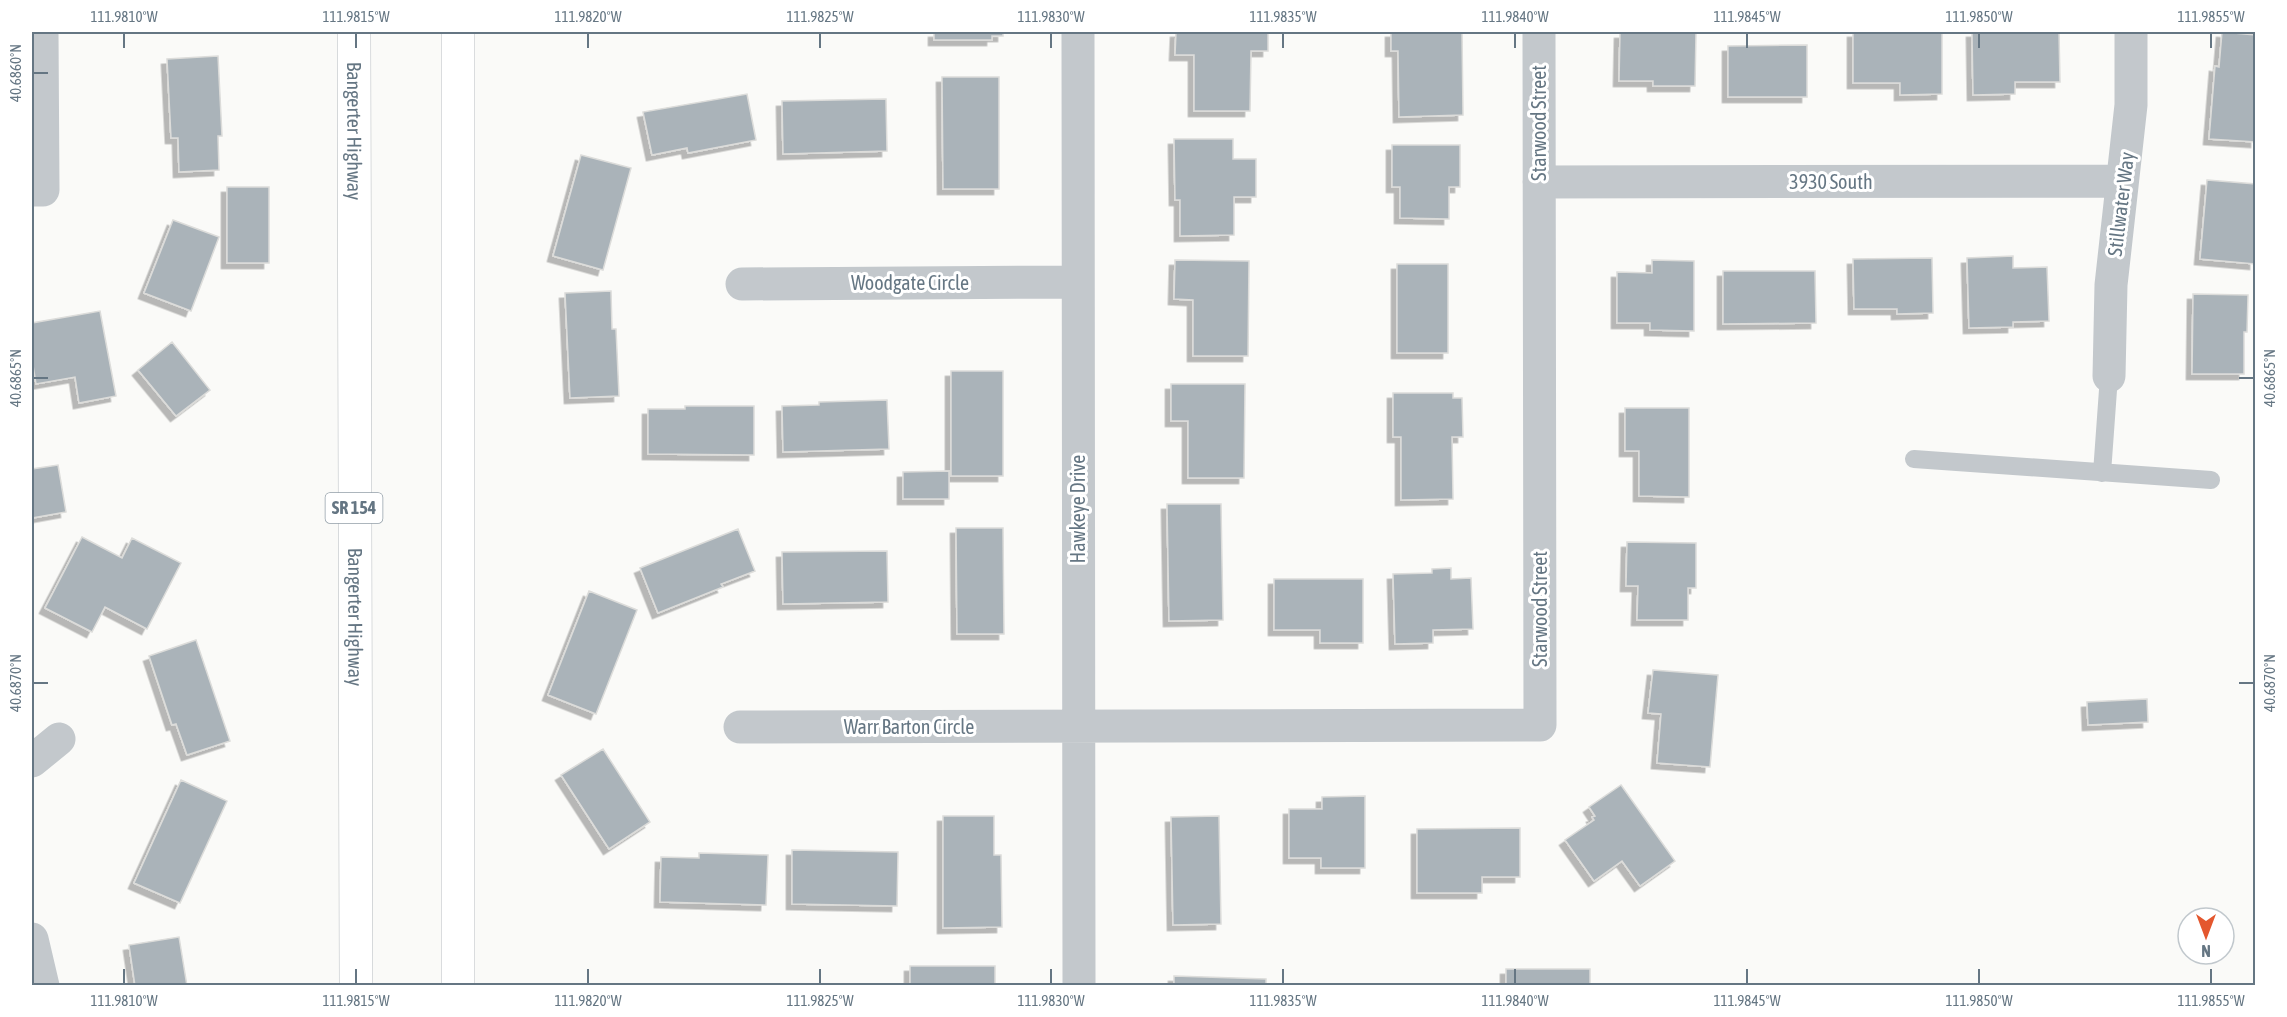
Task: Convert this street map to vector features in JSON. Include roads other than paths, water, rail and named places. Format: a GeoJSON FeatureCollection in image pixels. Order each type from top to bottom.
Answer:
{"type":"FeatureCollection","features":[{"type":"Feature","properties":{"kind":"highway","name":"Bangerter Highway"},"geometry":{"type":"LineString","coordinates":[[354,32],[356,986]]}},
{"type":"Feature","properties":{"kind":"highway"},"geometry":{"type":"LineString","coordinates":[[458,32],[458,986]]}},
{"type":"Feature","properties":{"kind":"street"},"geometry":{"type":"LineString","coordinates":[[37,190],[42,32]]}},
{"type":"Feature","properties":{"kind":"street","name":"Hawkeye Drive"},"geometry":{"type":"LineString","coordinates":[[1078,32],[1079,986]]}},
{"type":"Feature","properties":{"kind":"street","name":"Starwood Street"},"geometry":{"type":"LineString","coordinates":[[1079,727],[1540,725],[1539,32]]}},
{"type":"Feature","properties":{"kind":"street","name":"Stillwater Way"},"geometry":{"type":"LineString","coordinates":[[2109,376],[2111,285],[2131,105],[2131,32]]}},
{"type":"Feature","properties":{"kind":"street","name":"3930 South"},"geometry":{"type":"LineString","coordinates":[[1539,182],[2122,181]]}},
{"type":"Feature","properties":{"kind":"street","name":"Woodgate Circle"},"geometry":{"type":"LineString","coordinates":[[742,284],[1078,282]]}},
{"type":"Feature","properties":{"kind":"street","name":"Warr Barton Circle"},"geometry":{"type":"LineString","coordinates":[[740,727],[1079,727]]}},
{"type":"Feature","properties":{"kind":"street"},"geometry":{"type":"LineString","coordinates":[[32,760],[59,740]]}},
{"type":"Feature","properties":{"kind":"street"},"geometry":{"type":"LineString","coordinates":[[32,939],[42,986]]}},
{"type":"Feature","properties":{"kind":"lane"},"geometry":{"type":"LineString","coordinates":[[2102,472],[2109,376]]}},
{"type":"Feature","properties":{"kind":"lane"},"geometry":{"type":"LineString","coordinates":[[1914,459],[2211,480]]}}]}
